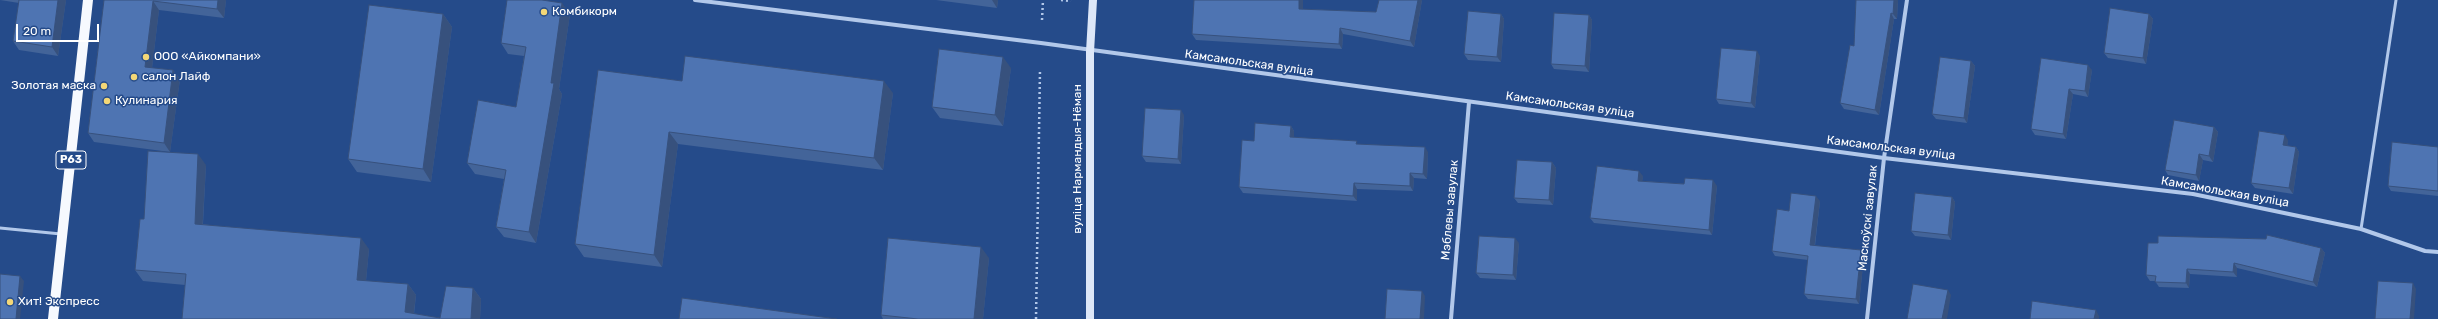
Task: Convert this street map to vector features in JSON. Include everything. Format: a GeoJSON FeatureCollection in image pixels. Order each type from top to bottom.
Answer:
{"type":"FeatureCollection","features":[{"type":"Feature","properties":{"kind":"main road","name":"Р63"},"geometry":{"type":"LineString","coordinates":[[53,319],[88,0]]}},
{"type":"Feature","properties":{"kind":"street","name":"Камсамольская вуліца"},"geometry":{"type":"LineString","coordinates":[[695,0],[1041,43],[1090,52],[1884,158],[2193,194],[2361,229],[2425,251],[2438,252]]}},
{"type":"Feature","properties":{"kind":"street","name":"вуліца Нармандыя-Нёман"},"geometry":{"type":"LineString","coordinates":[[1090,319],[1090,52],[1093,0]]}},
{"type":"Feature","properties":{"kind":"street","name":"Маскоўскі завулак"},"geometry":{"type":"LineString","coordinates":[[1867,319],[1884,158],[1907,0]]}},
{"type":"Feature","properties":{"kind":"street","name":"Мэблевы завулак"},"geometry":{"type":"LineString","coordinates":[[1451,319],[1468,102]]}},
{"type":"Feature","properties":{"kind":"lane"},"geometry":{"type":"LineString","coordinates":[[2361,229],[2396,0]]}},
{"type":"Feature","properties":{"kind":"lane"},"geometry":{"type":"LineString","coordinates":[[0,228],[62,234]]}},
{"type":"Feature","properties":{"kind":"path"},"geometry":{"type":"LineString","coordinates":[[1042,20],[1043,0]]}},
{"type":"Feature","properties":{"kind":"path"},"geometry":{"type":"LineString","coordinates":[[1061,0],[1071,1]]}},
{"type":"Feature","properties":{"kind":"path"},"geometry":{"type":"LineString","coordinates":[[1036,319],[1040,70]]}},
{"type":"Feature","properties":{"kind":"building"},"geometry":{"type":"Polygon","coordinates":[[[19,0],[58,0],[52,47],[13,41],[19,0]]]}},
{"type":"Feature","properties":{"kind":"building","name":"салон Лайф"},"geometry":{"type":"Polygon","coordinates":[[[104,0],[218,0],[217,9],[153,1],[145,67],[173,70],[164,143],[88,133],[104,0]]]}},
{"type":"Feature","properties":{"kind":"building"},"geometry":{"type":"Polygon","coordinates":[[[507,0],[542,0],[562,3],[551,83],[554,83],[529,232],[496,227],[506,170],[467,163],[478,100],[516,107],[526,47],[501,43],[507,0]]]}},
{"type":"Feature","properties":{"kind":"building"},"geometry":{"type":"Polygon","coordinates":[[[1194,0],[1299,0],[1299,9],[1376,12],[1379,0],[1418,0],[1410,41],[1340,28],[1339,44],[1192,34],[1194,0]]]}},
{"type":"Feature","properties":{"kind":"building"},"geometry":{"type":"Polygon","coordinates":[[[1856,0],[1894,0],[1893,14],[1891,13],[1875,110],[1840,103],[1850,45],[1854,46],[1856,0]]]}},
{"type":"Feature","properties":{"kind":"building"},"geometry":{"type":"Polygon","coordinates":[[[369,5],[443,14],[423,169],[348,159],[369,5]]]}},
{"type":"Feature","properties":{"kind":"building"},"geometry":{"type":"Polygon","coordinates":[[[2110,8],[2149,14],[2143,58],[2104,53],[2110,8]]]}},
{"type":"Feature","properties":{"kind":"building"},"geometry":{"type":"Polygon","coordinates":[[[1468,11],[1501,14],[1497,57],[1464,54],[1468,11]]]}},
{"type":"Feature","properties":{"kind":"building"},"geometry":{"type":"Polygon","coordinates":[[[1554,13],[1589,15],[1585,66],[1551,64],[1554,13]]]}},
{"type":"Feature","properties":{"kind":"building"},"geometry":{"type":"Polygon","coordinates":[[[1721,48],[1757,51],[1751,103],[1716,99],[1721,48]]]}},
{"type":"Feature","properties":{"kind":"building"},"geometry":{"type":"Polygon","coordinates":[[[939,49],[1003,57],[995,115],[932,107],[939,49]]]}},
{"type":"Feature","properties":{"kind":"building"},"geometry":{"type":"Polygon","coordinates":[[[685,56],[884,81],[874,158],[669,132],[654,255],[575,244],[598,70],[682,81],[685,56]]]}},
{"type":"Feature","properties":{"kind":"building"},"geometry":{"type":"Polygon","coordinates":[[[1940,57],[1971,61],[1964,118],[1932,114],[1940,57]]]}},
{"type":"Feature","properties":{"kind":"building"},"geometry":{"type":"Polygon","coordinates":[[[2041,58],[2088,65],[2085,91],[2069,89],[2063,134],[2031,129],[2041,58]]]}},
{"type":"Feature","properties":{"kind":"building"},"geometry":{"type":"Polygon","coordinates":[[[1145,108],[1181,110],[1178,159],[1142,156],[1145,108]]]}},
{"type":"Feature","properties":{"kind":"building"},"geometry":{"type":"Polygon","coordinates":[[[2174,120],[2214,127],[2209,156],[2199,154],[2196,175],[2165,170],[2174,120]]]}},
{"type":"Feature","properties":{"kind":"building"},"geometry":{"type":"Polygon","coordinates":[[[1255,123],[1291,126],[1290,137],[1357,141],[1356,144],[1425,147],[1423,174],[1410,173],[1410,186],[1354,183],[1353,196],[1239,187],[1242,140],[1254,141],[1255,123]]]}},
{"type":"Feature","properties":{"kind":"building"},"geometry":{"type":"Polygon","coordinates":[[[2259,131],[2285,135],[2283,145],[2296,147],[2289,188],[2251,183],[2259,131]]]}},
{"type":"Feature","properties":{"kind":"building"},"geometry":{"type":"Polygon","coordinates":[[[2392,142],[2438,147],[2438,191],[2388,186],[2392,142]]]}},
{"type":"Feature","properties":{"kind":"building"},"geometry":{"type":"Polygon","coordinates":[[[148,151],[198,154],[195,224],[361,238],[357,280],[408,284],[405,312],[440,318],[446,286],[473,288],[471,319],[182,319],[186,274],[135,270],[140,219],[144,219],[148,151]]]}},
{"type":"Feature","properties":{"kind":"building"},"geometry":{"type":"Polygon","coordinates":[[[1517,160],[1552,162],[1549,200],[1514,198],[1517,160]]]}},
{"type":"Feature","properties":{"kind":"building"},"geometry":{"type":"Polygon","coordinates":[[[1597,166],[1639,171],[1638,181],[1684,184],[1685,178],[1713,180],[1709,230],[1590,218],[1597,166]]]}},
{"type":"Feature","properties":{"kind":"building"},"geometry":{"type":"Polygon","coordinates":[[[1791,193],[1816,196],[1810,245],[1861,250],[1856,299],[1804,294],[1808,256],[1772,251],[1777,209],[1789,211],[1791,193]]]}},
{"type":"Feature","properties":{"kind":"building"},"geometry":{"type":"Polygon","coordinates":[[[1915,193],[1952,197],[1948,235],[1911,231],[1915,193]]]}},
{"type":"Feature","properties":{"kind":"building"},"geometry":{"type":"Polygon","coordinates":[[[2267,235],[2321,248],[2313,282],[2234,263],[2233,272],[2187,269],[2186,283],[2155,282],[2156,276],[2146,275],[2148,243],[2158,243],[2158,236],[2266,239],[2267,235]]]}},
{"type":"Feature","properties":{"kind":"building"},"geometry":{"type":"Polygon","coordinates":[[[1479,236],[1515,238],[1513,275],[1476,273],[1479,236]]]}},
{"type":"Feature","properties":{"kind":"building"},"geometry":{"type":"Polygon","coordinates":[[[888,238],[981,247],[974,319],[918,319],[881,315],[888,238]]]}},
{"type":"Feature","properties":{"kind":"building"},"geometry":{"type":"Polygon","coordinates":[[[0,274],[20,276],[16,319],[0,319],[0,274]]]}},
{"type":"Feature","properties":{"kind":"building"},"geometry":{"type":"Polygon","coordinates":[[[2378,281],[2413,283],[2410,319],[2375,319],[2378,281]]]}},
{"type":"Feature","properties":{"kind":"building"},"geometry":{"type":"Polygon","coordinates":[[[1913,284],[1948,290],[1942,319],[1907,319],[1913,284]]]}},
{"type":"Feature","properties":{"kind":"building"},"geometry":{"type":"Polygon","coordinates":[[[1387,289],[1422,291],[1420,319],[1385,319],[1387,289]]]}},
{"type":"Feature","properties":{"kind":"building"},"geometry":{"type":"Polygon","coordinates":[[[682,298],[837,319],[679,319],[682,298]]]}},
{"type":"Feature","properties":{"kind":"building"},"geometry":{"type":"Polygon","coordinates":[[[2032,301],[2096,310],[2094,319],[2030,319],[2032,301]]]}},
{"type":"Feature","properties":{"kind":"place","name":"Комбикорм"},"geometry":{"type":"Point","coordinates":[544,12]}},
{"type":"Feature","properties":{"kind":"place","name":"ООО «Айкомпани»"},"geometry":{"type":"Point","coordinates":[146,57]}},
{"type":"Feature","properties":{"kind":"place","name":"салон Лайф"},"geometry":{"type":"Point","coordinates":[134,77]}},
{"type":"Feature","properties":{"kind":"place","name":"Золотая маска"},"geometry":{"type":"Point","coordinates":[104,86]}},
{"type":"Feature","properties":{"kind":"place","name":"Кулинария"},"geometry":{"type":"Point","coordinates":[107,101]}},
{"type":"Feature","properties":{"kind":"place","name":"Хит! Экспресс"},"geometry":{"type":"Point","coordinates":[10,302]}}]}
